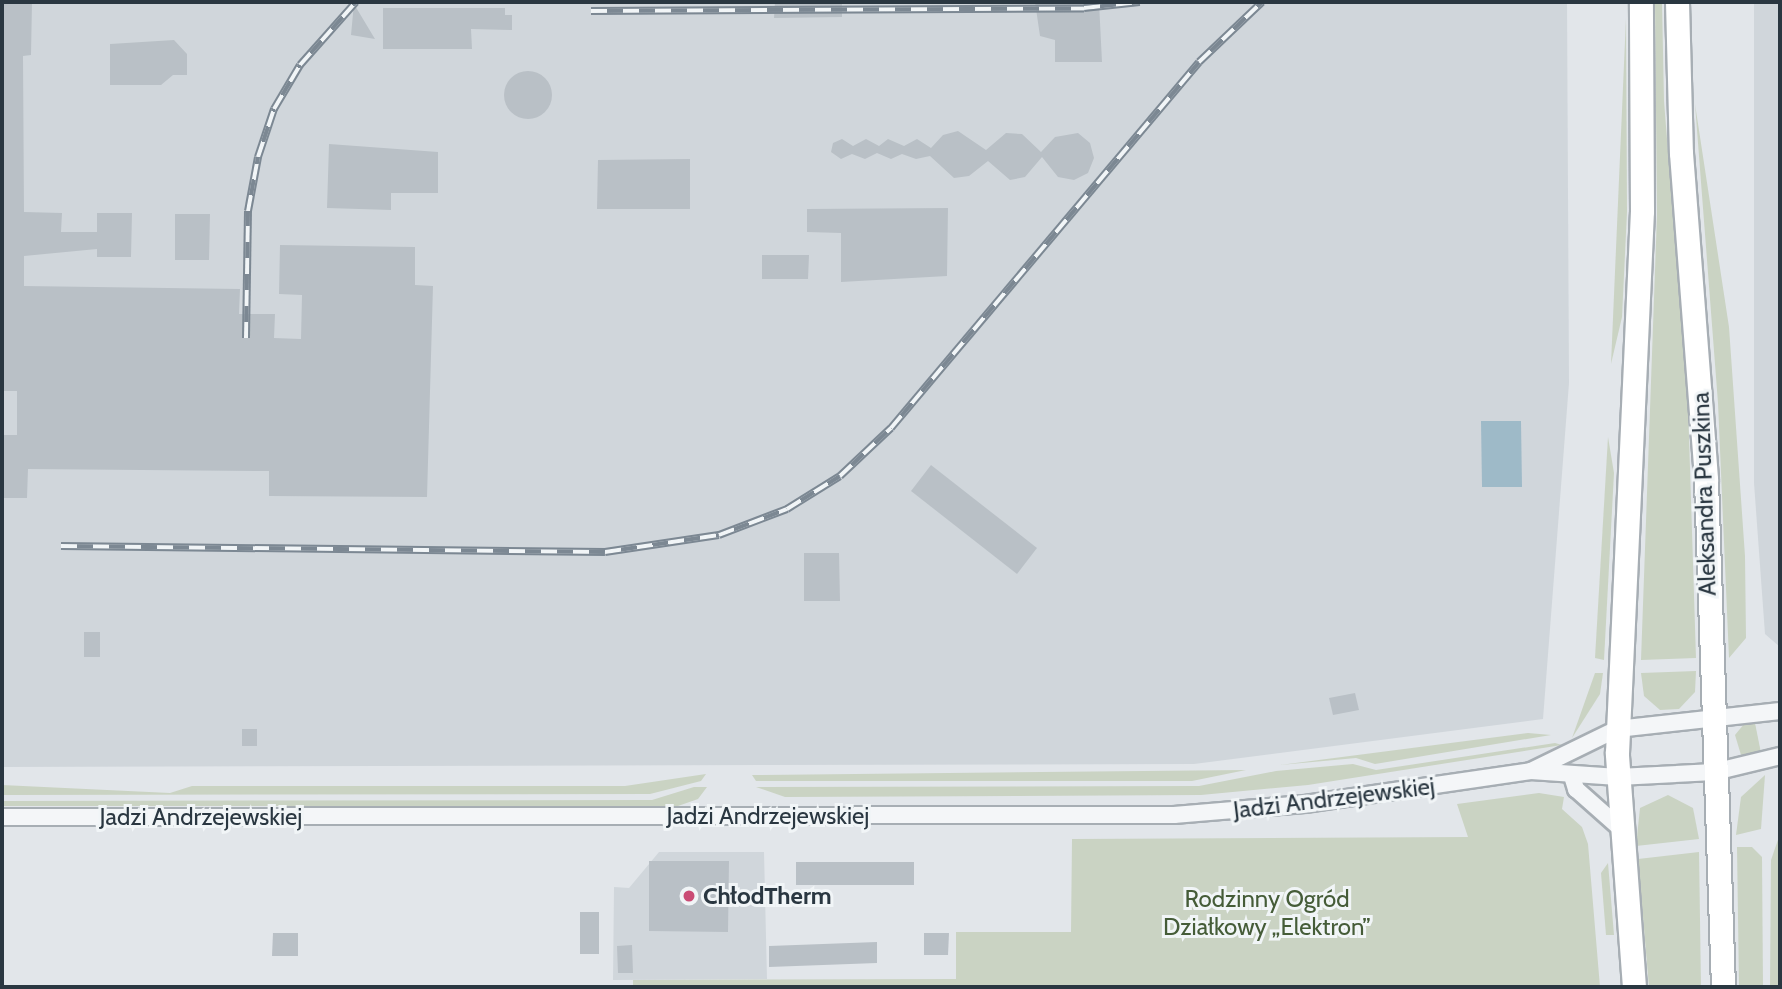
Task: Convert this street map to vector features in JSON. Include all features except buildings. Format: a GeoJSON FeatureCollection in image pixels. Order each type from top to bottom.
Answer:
{"type":"FeatureCollection","features":[{"type":"Feature","properties":{"kind":"main road"},"geometry":{"type":"LineString","coordinates":[[1634,987],[1621,829],[1617,729],[1642,211],[1641,2]]}},
{"type":"Feature","properties":{"kind":"main road","name":"Aleksandra Puszkina"},"geometry":{"type":"LineString","coordinates":[[1677,2],[1681,153],[1706,480],[1723,987]]}},
{"type":"Feature","properties":{"kind":"street","name":"Jadzi Andrzejewskiej"},"geometry":{"type":"LineString","coordinates":[[1531,771],[1617,729],[1712,715],[1780,711]]}},
{"type":"Feature","properties":{"kind":"street","name":"Jadzi Andrzejewskiej"},"geometry":{"type":"LineString","coordinates":[[2,817],[1174,815],[1316,802],[1531,771],[1618,778],[1714,772],[1780,756]]}},
{"type":"Feature","properties":{"kind":"street"},"geometry":{"type":"LineString","coordinates":[[1572,776],[1576,789],[1621,829]]}},
{"type":"Feature","properties":{"kind":"shaded area"},"geometry":{"type":"Polygon","coordinates":[[[2,2],[1567,2],[1569,383],[1543,719],[1194,764],[2,767],[2,2]]]}},
{"type":"Feature","properties":{"kind":"shaded area"},"geometry":{"type":"Polygon","coordinates":[[[1754,2],[1780,2],[1780,647],[1765,634],[1754,483],[1754,2]]]}},
{"type":"Feature","properties":{"kind":"shaded area"},"geometry":{"type":"Polygon","coordinates":[[[659,852],[764,852],[767,979],[613,980],[614,887],[629,888],[659,852]]]}},
{"type":"Feature","properties":{"kind":"green space"},"geometry":{"type":"Polygon","coordinates":[[[1655,2],[1662,2],[1664,101],[1688,405],[1696,658],[1641,660],[1657,215],[1655,2]]]}},
{"type":"Feature","properties":{"kind":"green space"},"geometry":{"type":"Polygon","coordinates":[[[1626,18],[1627,212],[1622,317],[1611,364],[1626,18]]]}},
{"type":"Feature","properties":{"kind":"green space"},"geometry":{"type":"Polygon","coordinates":[[[1695,104],[1729,327],[1745,556],[1746,638],[1729,658],[1718,403],[1695,104]]]}},
{"type":"Feature","properties":{"kind":"green space"},"geometry":{"type":"Polygon","coordinates":[[[1608,437],[1614,473],[1604,660],[1595,658],[1608,437]]]}},
{"type":"Feature","properties":{"kind":"green space"},"geometry":{"type":"Polygon","coordinates":[[[1696,671],[1695,692],[1679,709],[1660,710],[1644,696],[1641,673],[1696,671]]]}},
{"type":"Feature","properties":{"kind":"green space"},"geometry":{"type":"Polygon","coordinates":[[[1595,673],[1603,673],[1600,694],[1572,738],[1595,673]]]}},
{"type":"Feature","properties":{"kind":"green space"},"geometry":{"type":"Polygon","coordinates":[[[1755,723],[1761,753],[1741,755],[1735,735],[1744,724],[1755,723]]]}},
{"type":"Feature","properties":{"kind":"green space"},"geometry":{"type":"Polygon","coordinates":[[[1528,733],[1551,735],[1375,764],[1356,758],[1280,765],[1528,733]]]}},
{"type":"Feature","properties":{"kind":"green space"},"geometry":{"type":"Polygon","coordinates":[[[1555,743],[1562,745],[1308,785],[1201,795],[785,797],[756,787],[1199,786],[1276,771],[1353,764],[1376,770],[1555,743]]]}},
{"type":"Feature","properties":{"kind":"green space"},"geometry":{"type":"Polygon","coordinates":[[[1246,770],[1192,781],[756,781],[752,775],[1246,770]]]}},
{"type":"Feature","properties":{"kind":"green space"},"geometry":{"type":"Polygon","coordinates":[[[706,774],[701,781],[650,794],[2,795],[2,785],[170,793],[192,786],[625,786],[706,774]]]}},
{"type":"Feature","properties":{"kind":"green space"},"geometry":{"type":"Polygon","coordinates":[[[1765,775],[1761,829],[1736,835],[1741,797],[1765,775]]]}},
{"type":"Feature","properties":{"kind":"green space"},"geometry":{"type":"Polygon","coordinates":[[[694,787],[707,787],[698,799],[678,806],[2,806],[2,801],[652,800],[694,787]]]}},
{"type":"Feature","properties":{"kind":"green space","name":"Rodzinny Ogród Działkowy „Elektron”"},"geometry":{"type":"Polygon","coordinates":[[[1539,793],[1564,797],[1562,809],[1582,827],[1588,844],[1600,987],[633,987],[633,980],[956,979],[956,932],[1071,932],[1072,839],[1468,837],[1457,804],[1539,793]]]}},
{"type":"Feature","properties":{"kind":"green space"},"geometry":{"type":"Polygon","coordinates":[[[1668,795],[1693,808],[1699,839],[1636,846],[1640,808],[1668,795]]]}},
{"type":"Feature","properties":{"kind":"green space"},"geometry":{"type":"Polygon","coordinates":[[[1780,834],[1780,987],[1770,987],[1771,860],[1780,834]]]}},
{"type":"Feature","properties":{"kind":"green space"},"geometry":{"type":"Polygon","coordinates":[[[1737,847],[1752,847],[1762,857],[1763,987],[1739,987],[1737,847]]]}},
{"type":"Feature","properties":{"kind":"green space"},"geometry":{"type":"Polygon","coordinates":[[[1699,852],[1701,987],[1649,987],[1638,859],[1699,852]]]}},
{"type":"Feature","properties":{"kind":"green space"},"geometry":{"type":"Polygon","coordinates":[[[1608,863],[1614,935],[1606,935],[1601,873],[1608,863]]]}},
{"type":"Feature","properties":{"kind":"water"},"geometry":{"type":"Polygon","coordinates":[[[1481,421],[1521,421],[1522,487],[1482,487],[1481,421]]]}},
{"type":"Feature","properties":{"kind":"railway"},"geometry":{"type":"LineString","coordinates":[[246,338],[248,211],[258,157],[274,109],[300,65],[356,2]]}},
{"type":"Feature","properties":{"kind":"railway"},"geometry":{"type":"LineString","coordinates":[[591,11],[1084,8],[1140,2]]}},
{"type":"Feature","properties":{"kind":"railway"},"geometry":{"type":"LineString","coordinates":[[61,546],[605,552],[719,535],[787,509],[840,476],[891,428],[1199,62],[1262,2]]}},
{"type":"Feature","properties":{"kind":"place","name":"ChłodTherm"},"geometry":{"type":"Point","coordinates":[689,896]}}]}
